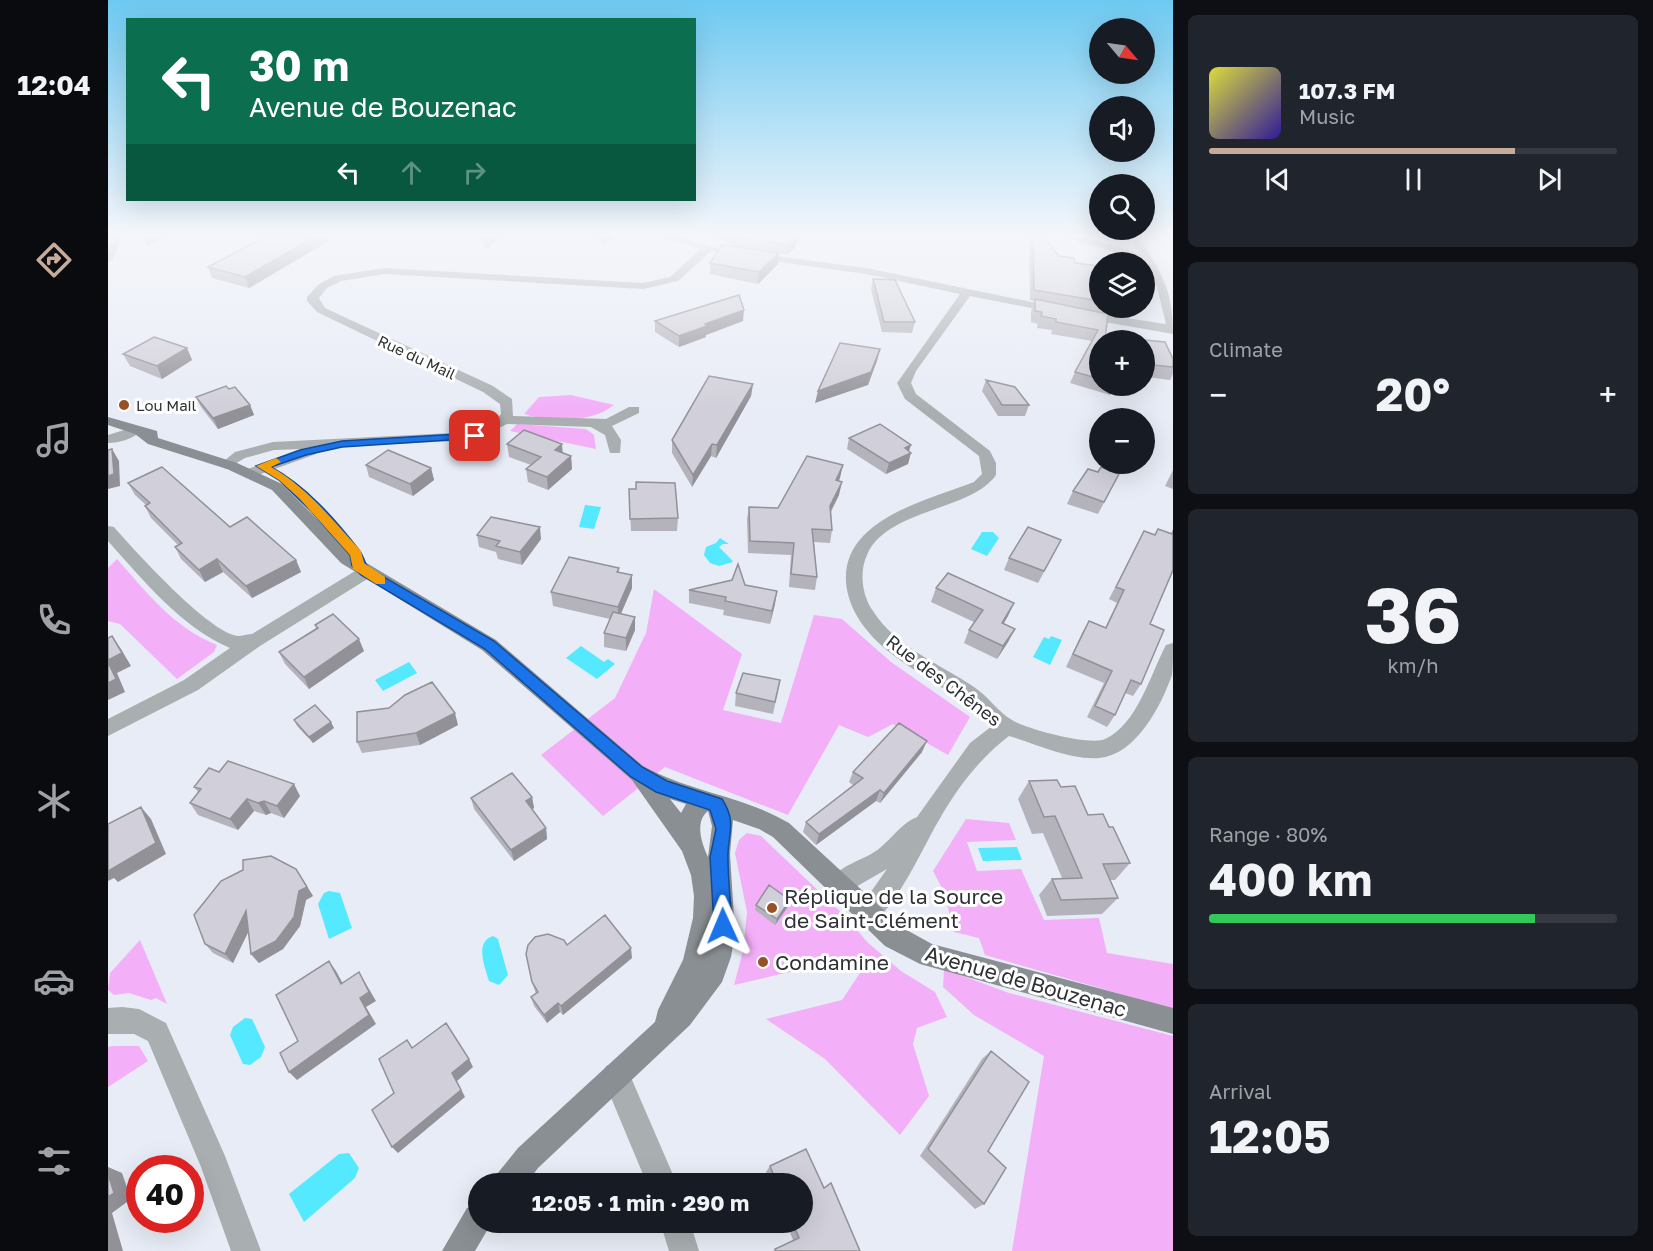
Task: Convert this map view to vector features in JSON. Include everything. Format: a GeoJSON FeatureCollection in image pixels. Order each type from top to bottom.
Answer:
{"type":"FeatureCollection","features":[{"type":"Feature","properties":{"kind":"street","name":"Rue du Mail"},"geometry":{"type":"LineString","coordinates":[[315,294],[313,297],[316,306],[327,314],[502,398],[508,407],[504,420]]}},
{"type":"Feature","properties":{"kind":"street","name":"Rue des Chênes"},"geometry":{"type":"LineString","coordinates":[[868,913],[899,871],[932,811],[977,749],[1006,727],[968,694],[918,665],[892,644],[861,606],[854,586],[855,562],[867,540],[894,522],[979,485],[989,475],[989,464],[985,454],[910,396],[904,383],[910,370],[965,294]]}},
{"type":"Feature","properties":{"kind":"street"},"geometry":{"type":"LineString","coordinates":[[973,294],[1173,330],[1165,294]]}},
{"type":"Feature","properties":{"kind":"street"},"geometry":{"type":"LineString","coordinates":[[231,461],[252,450],[273,446],[475,436],[487,432],[504,420],[596,424],[612,422],[634,410]]}},
{"type":"Feature","properties":{"kind":"street","name":"Avenue de Bouzenac"},"geometry":{"type":"LineString","coordinates":[[108,421],[138,432],[172,449],[231,461],[256,470],[277,487],[338,550],[362,569],[489,645],[636,772],[662,787],[750,815],[781,830],[894,937],[929,955],[1173,1021]]}},
{"type":"Feature","properties":{"kind":"street"},"geometry":{"type":"LineString","coordinates":[[596,424],[612,431],[615,436],[615,450]]}},
{"type":"Feature","properties":{"kind":"street"},"geometry":{"type":"LineString","coordinates":[[108,439],[138,432]]}},
{"type":"Feature","properties":{"kind":"street"},"geometry":{"type":"LineString","coordinates":[[256,470],[304,452],[342,444]]}},
{"type":"Feature","properties":{"kind":"street"},"geometry":{"type":"LineString","coordinates":[[108,531],[147,574],[206,628],[236,643],[256,640]]}},
{"type":"Feature","properties":{"kind":"street"},"geometry":{"type":"LineString","coordinates":[[108,728],[191,685],[362,569]]}},
{"type":"Feature","properties":{"kind":"street"},"geometry":{"type":"LineString","coordinates":[[1006,727],[1054,741],[1101,749],[1118,743],[1142,712],[1162,677],[1173,650]]}},
{"type":"Feature","properties":{"kind":"street"},"geometry":{"type":"LineString","coordinates":[[636,772],[694,853],[705,878],[706,900],[701,942],[688,980],[655,1038]]}},
{"type":"Feature","properties":{"kind":"street"},"geometry":{"type":"LineString","coordinates":[[516,1173],[528,1158],[701,992],[719,958],[724,913],[719,857],[723,819],[712,803],[696,808],[689,820],[694,853]]}},
{"type":"Feature","properties":{"kind":"street"},"geometry":{"type":"LineString","coordinates":[[840,885],[850,876],[887,857],[932,811]]}},
{"type":"Feature","properties":{"kind":"street"},"geometry":{"type":"LineString","coordinates":[[722,842],[736,822],[750,815]]}},
{"type":"Feature","properties":{"kind":"street"},"geometry":{"type":"LineString","coordinates":[[108,1021],[125,1019],[142,1021],[157,1032],[214,1166],[246,1251]]}},
{"type":"Feature","properties":{"kind":"street"},"geometry":{"type":"LineString","coordinates":[[616,1076],[658,1173]]}},
{"type":"Feature","properties":{"kind":"street"},"geometry":{"type":"LineString","coordinates":[[457,1251],[469,1233]]}},
{"type":"Feature","properties":{"kind":"street"},"geometry":{"type":"LineString","coordinates":[[678,1233],[684,1251]]}},
{"type":"Feature","properties":{"kind":"shaded area"},"geometry":{"type":"Polygon","coordinates":[[[571,395],[614,405],[605,411],[583,418],[558,419],[524,414],[539,397],[571,395]]]}},
{"type":"Feature","properties":{"kind":"shaded area"},"geometry":{"type":"Polygon","coordinates":[[[517,424],[586,429],[594,435],[596,449],[510,431],[517,424]]]}},
{"type":"Feature","properties":{"kind":"shaded area"},"geometry":{"type":"Polygon","coordinates":[[[117,559],[150,597],[174,619],[187,629],[217,645],[214,652],[177,679],[120,624],[108,621],[108,568],[117,559]]]}},
{"type":"Feature","properties":{"kind":"shaded area"},"geometry":{"type":"Polygon","coordinates":[[[654,589],[742,654],[723,710],[781,723],[814,615],[842,619],[891,662],[970,717],[948,755],[893,724],[868,737],[839,725],[788,815],[665,767],[603,816],[541,755],[615,698],[646,633],[654,589]]]}},
{"type":"Feature","properties":{"kind":"shaded area"},"geometry":{"type":"Polygon","coordinates":[[[966,819],[1009,823],[1016,840],[967,842],[977,871],[1021,869],[1044,920],[1099,918],[1107,953],[1173,964],[1173,1009],[985,955],[979,938],[954,932],[944,892],[933,871],[966,819]]]}},
{"type":"Feature","properties":{"kind":"shaded area"},"geometry":{"type":"Polygon","coordinates":[[[747,833],[761,836],[848,919],[867,942],[901,971],[935,992],[947,1017],[917,1028],[913,1044],[929,1096],[900,1135],[825,1059],[766,1019],[842,1000],[862,970],[806,968],[734,985],[743,951],[747,912],[735,853],[739,840],[747,833]]]}},
{"type":"Feature","properties":{"kind":"shaded area"},"geometry":{"type":"Polygon","coordinates":[[[140,940],[167,1004],[156,998],[151,1000],[129,993],[114,995],[108,990],[110,973],[140,940]]]}},
{"type":"Feature","properties":{"kind":"shaded area"},"geometry":{"type":"Polygon","coordinates":[[[944,969],[1009,993],[1173,1036],[1173,1251],[1012,1251],[1044,1056],[974,1015],[943,987],[944,969]]]}},
{"type":"Feature","properties":{"kind":"shaded area"},"geometry":{"type":"Polygon","coordinates":[[[139,1046],[148,1061],[108,1087],[108,1047],[139,1046]]]}},
{"type":"Feature","properties":{"kind":"water"},"geometry":{"type":"Polygon","coordinates":[[[585,505],[601,507],[594,529],[579,527],[585,505]]]}},
{"type":"Feature","properties":{"kind":"water"},"geometry":{"type":"Polygon","coordinates":[[[982,532],[993,532],[999,538],[987,556],[971,549],[982,532]]]}},
{"type":"Feature","properties":{"kind":"water"},"geometry":{"type":"Polygon","coordinates":[[[720,538],[729,544],[719,547],[733,562],[719,566],[710,563],[704,555],[706,547],[716,543],[720,538]]]}},
{"type":"Feature","properties":{"kind":"water"},"geometry":{"type":"Polygon","coordinates":[[[1051,636],[1062,640],[1050,665],[1033,657],[1044,637],[1049,639],[1051,636]]]}},
{"type":"Feature","properties":{"kind":"water"},"geometry":{"type":"Polygon","coordinates":[[[581,646],[604,662],[608,659],[615,664],[597,679],[566,658],[581,646]]]}},
{"type":"Feature","properties":{"kind":"water"},"geometry":{"type":"Polygon","coordinates":[[[409,662],[417,673],[383,691],[375,680],[409,662]]]}},
{"type":"Feature","properties":{"kind":"water"},"geometry":{"type":"Polygon","coordinates":[[[1017,847],[1022,860],[983,861],[978,848],[1017,847]]]}},
{"type":"Feature","properties":{"kind":"water"},"geometry":{"type":"Polygon","coordinates":[[[329,891],[340,893],[352,928],[329,939],[318,904],[324,893],[329,891]]]}},
{"type":"Feature","properties":{"kind":"water"},"geometry":{"type":"Polygon","coordinates":[[[493,936],[498,939],[508,975],[499,985],[489,981],[482,956],[484,944],[493,936]]]}},
{"type":"Feature","properties":{"kind":"water"},"geometry":{"type":"Polygon","coordinates":[[[245,1018],[252,1019],[265,1047],[261,1057],[250,1065],[243,1064],[230,1035],[233,1027],[245,1018]]]}},
{"type":"Feature","properties":{"kind":"water"},"geometry":{"type":"Polygon","coordinates":[[[349,1153],[359,1168],[355,1178],[304,1222],[289,1194],[339,1154],[349,1153]]]}},
{"type":"Feature","properties":{"kind":"building"},"geometry":{"type":"Polygon","coordinates":[[[877,294],[902,294],[915,322],[884,322],[877,294]]]}},
{"type":"Feature","properties":{"kind":"building"},"geometry":{"type":"Polygon","coordinates":[[[1060,294],[1089,294],[1089,299],[1060,294]]]}},
{"type":"Feature","properties":{"kind":"building"},"geometry":{"type":"Polygon","coordinates":[[[739,295],[744,310],[679,336],[655,321],[739,295]]]}},
{"type":"Feature","properties":{"kind":"building"},"geometry":{"type":"Polygon","coordinates":[[[1035,299],[1089,310],[1089,318],[1108,318],[1106,330],[1056,322],[1056,319],[1041,316],[1042,312],[1035,311],[1035,299]]]}},
{"type":"Feature","properties":{"kind":"building"},"geometry":{"type":"Polygon","coordinates":[[[154,337],[187,348],[157,366],[123,354],[154,337]]]}},
{"type":"Feature","properties":{"kind":"building"},"geometry":{"type":"Polygon","coordinates":[[[1155,341],[1165,342],[1173,359],[1173,367],[1155,365],[1155,341]]]}},
{"type":"Feature","properties":{"kind":"building"},"geometry":{"type":"Polygon","coordinates":[[[840,343],[880,349],[871,372],[818,391],[840,343]]]}},
{"type":"Feature","properties":{"kind":"building"},"geometry":{"type":"Polygon","coordinates":[[[1089,346],[1089,376],[1075,372],[1089,346]]]}},
{"type":"Feature","properties":{"kind":"building"},"geometry":{"type":"Polygon","coordinates":[[[709,376],[753,384],[717,445],[712,444],[693,475],[672,440],[709,376]]]}},
{"type":"Feature","properties":{"kind":"building"},"geometry":{"type":"Polygon","coordinates":[[[986,380],[1015,387],[1029,405],[1002,405],[986,380]]]}},
{"type":"Feature","properties":{"kind":"building"},"geometry":{"type":"Polygon","coordinates":[[[226,386],[229,389],[235,387],[250,405],[213,418],[196,397],[226,386]]]}},
{"type":"Feature","properties":{"kind":"building"},"geometry":{"type":"Polygon","coordinates":[[[880,424],[911,445],[905,448],[911,453],[889,463],[849,438],[880,424]]]}},
{"type":"Feature","properties":{"kind":"building"},"geometry":{"type":"Polygon","coordinates":[[[524,430],[562,444],[555,450],[571,456],[547,477],[526,469],[541,457],[507,444],[524,430]]]}},
{"type":"Feature","properties":{"kind":"building"},"geometry":{"type":"Polygon","coordinates":[[[112,449],[114,474],[108,476],[108,450],[112,449]]]}},
{"type":"Feature","properties":{"kind":"building"},"geometry":{"type":"Polygon","coordinates":[[[388,450],[431,468],[410,484],[366,465],[388,450]]]}},
{"type":"Feature","properties":{"kind":"building"},"geometry":{"type":"Polygon","coordinates":[[[807,456],[843,465],[836,480],[842,482],[830,506],[832,530],[812,529],[817,577],[791,574],[794,543],[750,541],[749,507],[778,508],[807,456]]]}},
{"type":"Feature","properties":{"kind":"building"},"geometry":{"type":"Polygon","coordinates":[[[162,467],[230,527],[247,517],[296,560],[246,586],[217,559],[199,570],[175,547],[182,543],[145,506],[150,503],[128,483],[162,467]]]}},
{"type":"Feature","properties":{"kind":"building"},"geometry":{"type":"Polygon","coordinates":[[[1088,469],[1089,474],[1119,474],[1104,502],[1073,491],[1088,469]]]}},
{"type":"Feature","properties":{"kind":"building"},"geometry":{"type":"Polygon","coordinates":[[[636,482],[675,483],[678,518],[630,519],[629,489],[636,489],[636,482]]]}},
{"type":"Feature","properties":{"kind":"building"},"geometry":{"type":"Polygon","coordinates":[[[491,517],[540,527],[520,552],[496,546],[500,541],[477,535],[491,517]]]}},
{"type":"Feature","properties":{"kind":"building"},"geometry":{"type":"Polygon","coordinates":[[[1028,527],[1061,540],[1044,571],[1009,558],[1028,527]]]}},
{"type":"Feature","properties":{"kind":"building"},"geometry":{"type":"Polygon","coordinates":[[[1158,529],[1172,534],[1173,531],[1173,570],[1150,624],[1164,630],[1141,684],[1131,680],[1115,715],[1095,706],[1112,671],[1073,654],[1089,621],[1106,628],[1124,590],[1116,587],[1144,531],[1155,535],[1158,529]]]}},
{"type":"Feature","properties":{"kind":"building"},"geometry":{"type":"Polygon","coordinates":[[[569,557],[619,568],[617,572],[632,575],[618,607],[551,592],[569,557]]]}},
{"type":"Feature","properties":{"kind":"building"},"geometry":{"type":"Polygon","coordinates":[[[738,564],[745,585],[777,591],[772,611],[725,601],[726,597],[689,590],[732,580],[738,564]]]}},
{"type":"Feature","properties":{"kind":"building"},"geometry":{"type":"Polygon","coordinates":[[[948,573],[1014,603],[1002,623],[1015,629],[1003,646],[969,630],[983,610],[936,588],[948,573]]]}},
{"type":"Feature","properties":{"kind":"building"},"geometry":{"type":"Polygon","coordinates":[[[613,612],[635,617],[626,638],[604,633],[613,612]]]}},
{"type":"Feature","properties":{"kind":"building"},"geometry":{"type":"Polygon","coordinates":[[[333,614],[359,639],[304,677],[279,652],[318,628],[315,625],[333,614]]]}},
{"type":"Feature","properties":{"kind":"building"},"geometry":{"type":"Polygon","coordinates":[[[112,636],[122,653],[108,660],[108,638],[112,636]]]}},
{"type":"Feature","properties":{"kind":"building"},"geometry":{"type":"Polygon","coordinates":[[[108,662],[116,679],[108,683],[108,662]]]}},
{"type":"Feature","properties":{"kind":"building"},"geometry":{"type":"Polygon","coordinates":[[[743,673],[780,680],[775,702],[736,693],[743,673]]]}},
{"type":"Feature","properties":{"kind":"building"},"geometry":{"type":"Polygon","coordinates":[[[432,682],[455,713],[416,733],[357,742],[357,712],[389,708],[405,695],[432,682]]]}},
{"type":"Feature","properties":{"kind":"building"},"geometry":{"type":"Polygon","coordinates":[[[315,705],[331,722],[309,737],[294,720],[315,705]]]}},
{"type":"Feature","properties":{"kind":"building"},"geometry":{"type":"Polygon","coordinates":[[[899,723],[927,741],[884,793],[880,790],[819,834],[806,822],[863,778],[853,772],[899,723]]]}},
{"type":"Feature","properties":{"kind":"building"},"geometry":{"type":"Polygon","coordinates":[[[228,761],[294,784],[277,806],[264,801],[258,803],[247,799],[230,819],[190,803],[201,789],[194,787],[209,768],[219,772],[228,761]]]}},
{"type":"Feature","properties":{"kind":"building"},"geometry":{"type":"Polygon","coordinates":[[[512,773],[532,797],[526,801],[546,828],[511,850],[471,798],[512,773]]]}},
{"type":"Feature","properties":{"kind":"building"},"geometry":{"type":"Polygon","coordinates":[[[1057,780],[1061,787],[1075,786],[1088,815],[1103,814],[1109,827],[1113,827],[1130,863],[1103,864],[1118,898],[1061,900],[1052,879],[1082,878],[1055,816],[1044,817],[1029,781],[1057,780]]]}},
{"type":"Feature","properties":{"kind":"building"},"geometry":{"type":"Polygon","coordinates":[[[141,807],[156,843],[108,871],[108,824],[141,807]]]}},
{"type":"Feature","properties":{"kind":"building"},"geometry":{"type":"Polygon","coordinates":[[[271,856],[296,869],[307,887],[299,891],[294,917],[276,941],[251,954],[246,911],[225,954],[205,944],[194,915],[221,881],[243,870],[243,860],[271,856]]]}},
{"type":"Feature","properties":{"kind":"building","name":"Réplique de la Source de Saint-Clément"},"geometry":{"type":"Polygon","coordinates":[[[769,885],[790,900],[777,919],[756,905],[769,885]]]}},
{"type":"Feature","properties":{"kind":"building"},"geometry":{"type":"Polygon","coordinates":[[[605,915],[631,948],[561,1006],[558,1003],[544,1015],[531,997],[538,992],[532,982],[526,954],[528,945],[535,937],[548,934],[564,940],[567,945],[605,915]]]}},
{"type":"Feature","properties":{"kind":"building"},"geometry":{"type":"Polygon","coordinates":[[[329,961],[341,984],[359,972],[369,992],[360,998],[369,1015],[289,1072],[280,1053],[298,1041],[276,995],[329,961]]]}},
{"type":"Feature","properties":{"kind":"building"},"geometry":{"type":"Polygon","coordinates":[[[446,1023],[469,1059],[452,1073],[461,1090],[392,1147],[372,1110],[394,1093],[379,1059],[407,1040],[412,1048],[446,1023]]]}},
{"type":"Feature","properties":{"kind":"building"},"geometry":{"type":"Polygon","coordinates":[[[991,1051],[1029,1082],[988,1151],[1006,1168],[984,1204],[928,1149],[991,1051]]]}},
{"type":"Feature","properties":{"kind":"building"},"geometry":{"type":"Polygon","coordinates":[[[806,1149],[824,1188],[831,1183],[860,1251],[776,1251],[775,1249],[799,1238],[797,1233],[813,1233],[813,1173],[773,1173],[770,1166],[806,1149]]]}},
{"type":"Feature","properties":{"kind":"building"},"geometry":{"type":"Polygon","coordinates":[[[108,1174],[114,1193],[108,1197],[108,1174]]]}},
{"type":"Feature","properties":{"kind":"slow traffic"},"geometry":{"type":"LineString","coordinates":[[276,462],[262,466],[283,478],[316,508],[357,554],[358,566],[381,580]]}},
{"type":"Feature","properties":{"kind":"place","name":"Lou Mail"},"geometry":{"type":"Point","coordinates":[124,405]}},
{"type":"Feature","properties":{"kind":"place","name":"Réplique de la Source de Saint-Clément"},"geometry":{"type":"Point","coordinates":[772,908]}},
{"type":"Feature","properties":{"kind":"place","name":"Condamine"},"geometry":{"type":"Point","coordinates":[763,962]}},
{"type":"Feature","properties":{"kind":"route"},"geometry":{"type":"LineString","coordinates":[[475,436],[342,444],[304,452],[262,466],[283,478],[316,508],[357,554],[358,566],[366,572],[468,630],[489,645],[532,679],[636,772],[662,787],[716,804],[721,812],[724,829],[719,857],[723,926]]}}]}
